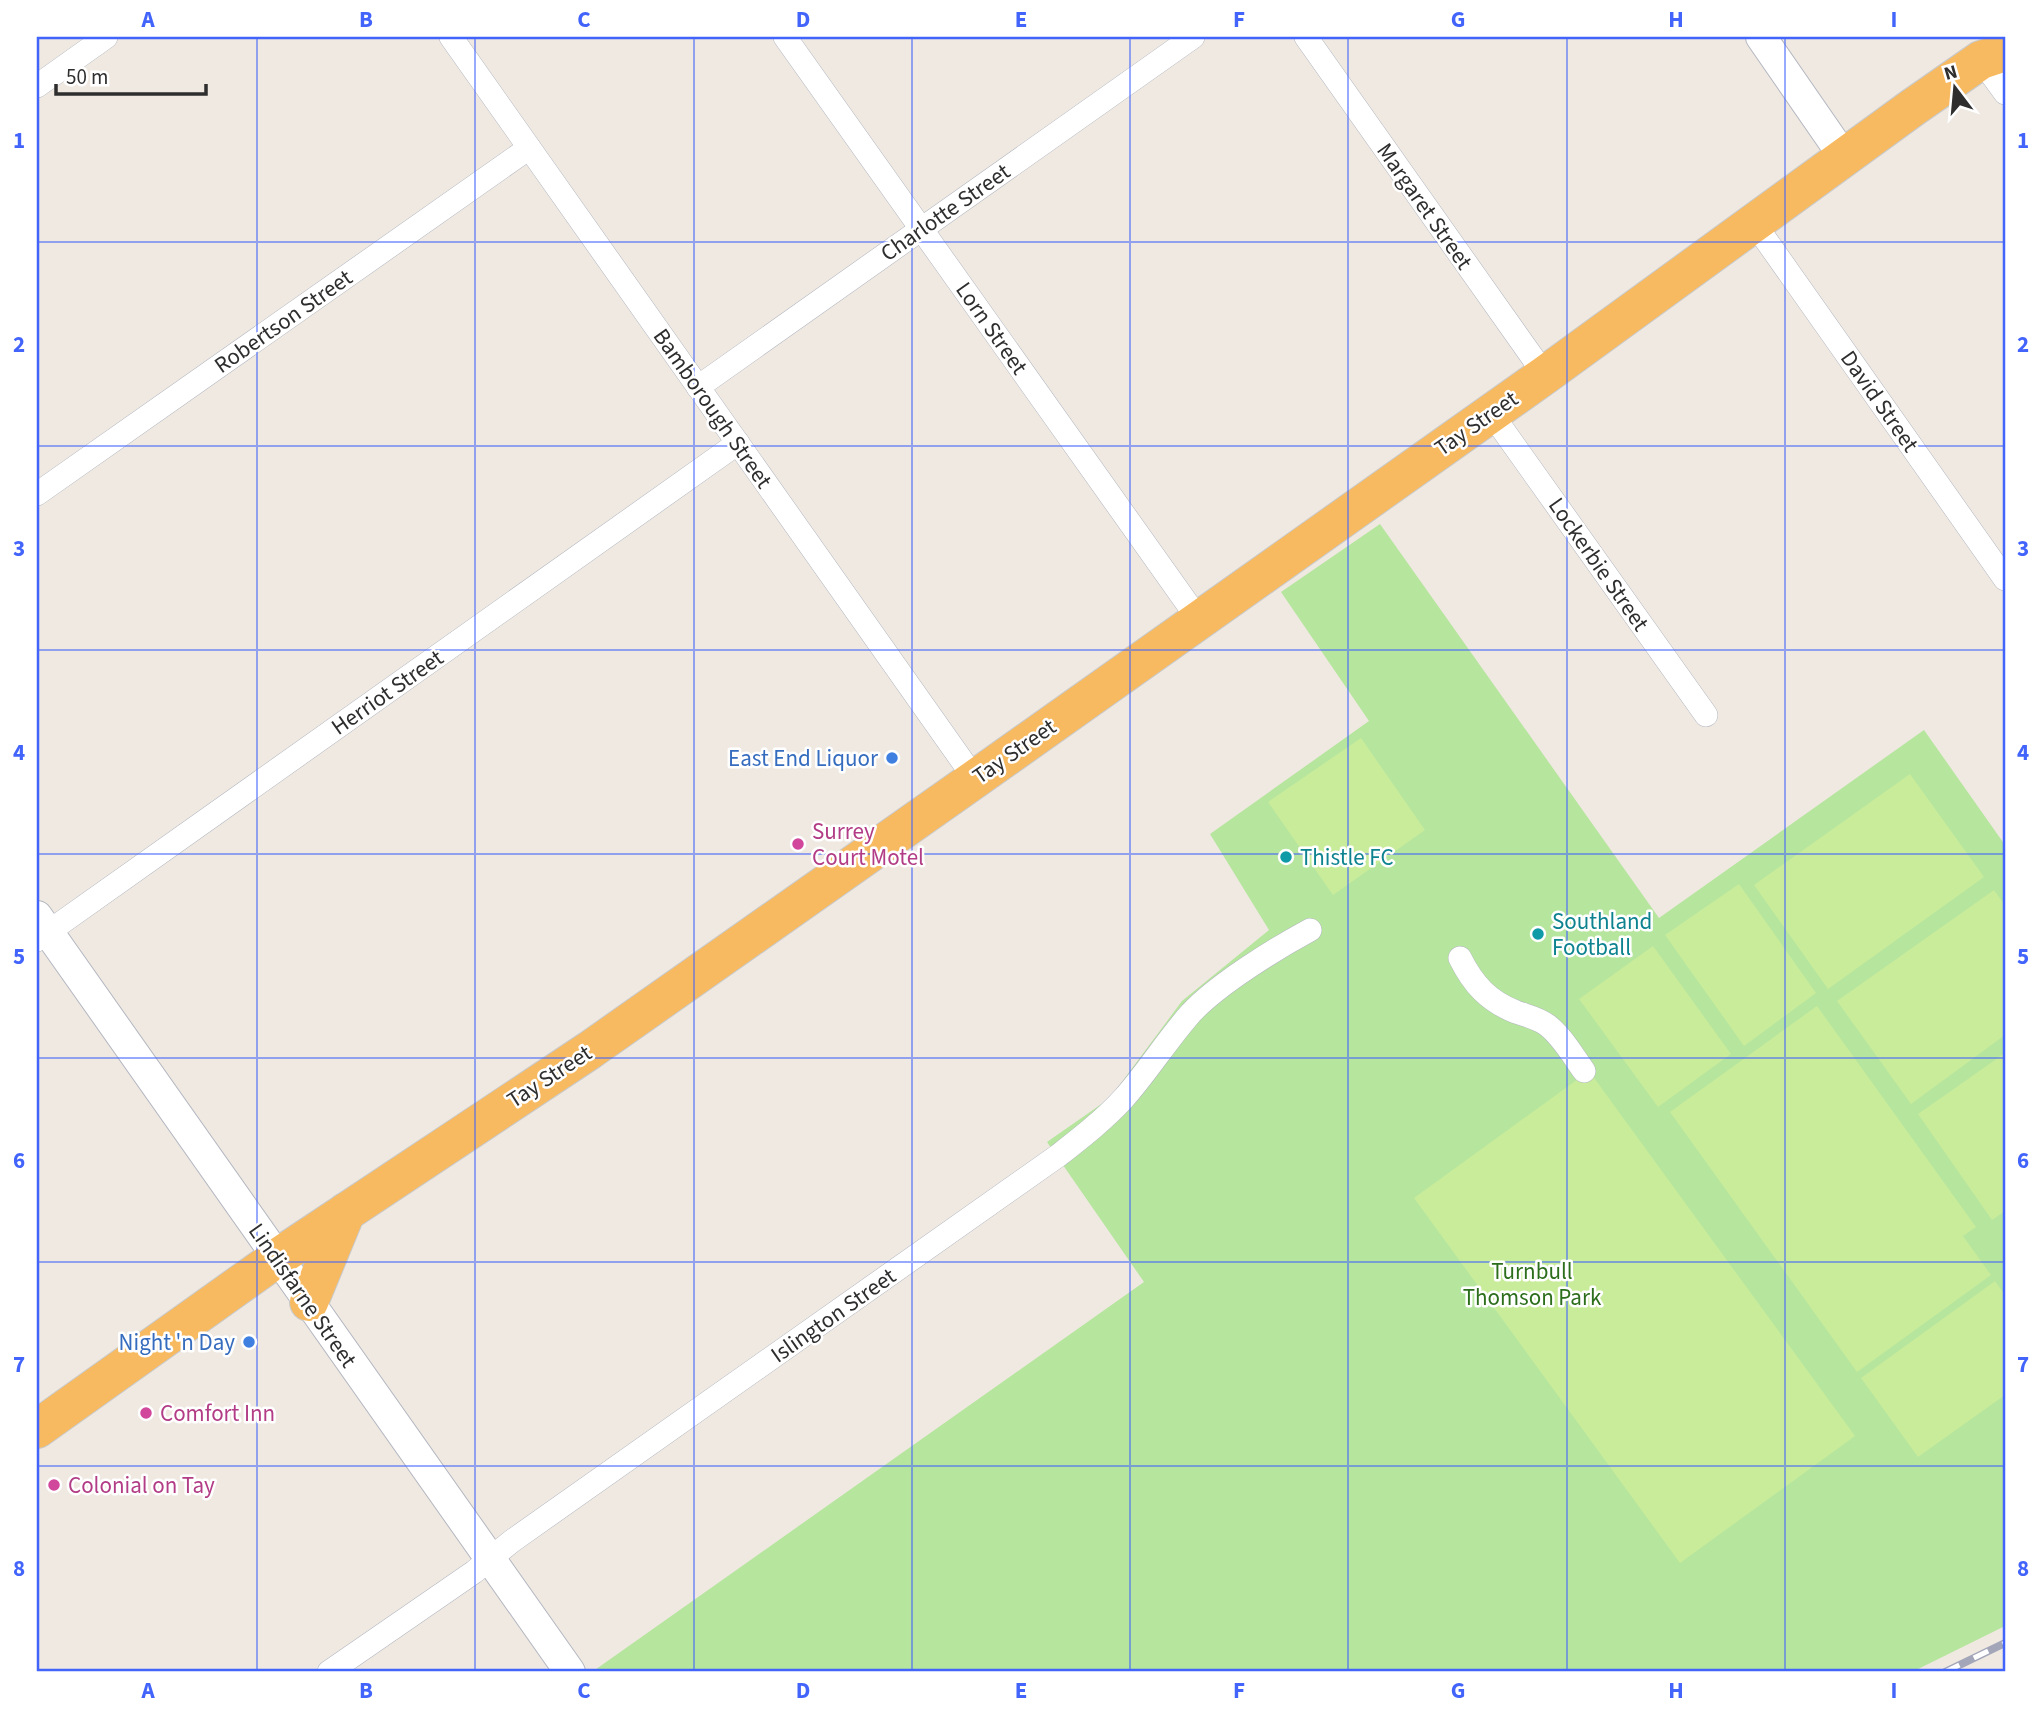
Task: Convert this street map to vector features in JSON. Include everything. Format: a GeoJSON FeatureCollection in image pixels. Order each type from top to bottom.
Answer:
{"type":"FeatureCollection","features":[{"type":"Feature","properties":{"kind":"highway","name":"Tay Street"},"geometry":{"type":"LineString","coordinates":[[37,1429],[277,1258],[590,1049],[975,779],[1545,375],[1994,50]]}},
{"type":"Feature","properties":{"kind":"highway"},"geometry":{"type":"LineString","coordinates":[[309,1302],[346,1212]]}},
{"type":"Feature","properties":{"kind":"street"},"geometry":{"type":"LineString","coordinates":[[37,86],[106,37]]}},
{"type":"Feature","properties":{"kind":"street","name":"Bamborough Street"},"geometry":{"type":"LineString","coordinates":[[451,37],[975,779]]}},
{"type":"Feature","properties":{"kind":"street","name":"Lorn Street"},"geometry":{"type":"LineString","coordinates":[[786,37],[1199,620]]}},
{"type":"Feature","properties":{"kind":"street","name":"Charlotte Street"},"geometry":{"type":"LineString","coordinates":[[698,387],[1193,37]]}},
{"type":"Feature","properties":{"kind":"street","name":"Margaret Street"},"geometry":{"type":"LineString","coordinates":[[1306,37],[1545,375]]}},
{"type":"Feature","properties":{"kind":"street"},"geometry":{"type":"LineString","coordinates":[[1761,37],[1844,158]]}},
{"type":"Feature","properties":{"kind":"street"},"geometry":{"type":"LineString","coordinates":[[1994,50],[2005,93]]}},
{"type":"Feature","properties":{"kind":"street","name":"Robertson Street"},"geometry":{"type":"LineString","coordinates":[[37,494],[529,148]]}},
{"type":"Feature","properties":{"kind":"street","name":"David Street"},"geometry":{"type":"LineString","coordinates":[[1754,223],[2005,579]]}},
{"type":"Feature","properties":{"kind":"street","name":"Lockerbie Street"},"geometry":{"type":"LineString","coordinates":[[1491,413],[1706,715]]}},
{"type":"Feature","properties":{"kind":"street","name":"Herriot Street"},"geometry":{"type":"LineString","coordinates":[[41,930],[738,443]]}},
{"type":"Feature","properties":{"kind":"street","name":"Lindisfarne Street"},"geometry":{"type":"LineString","coordinates":[[41,930],[309,1302],[570,1672]]}},
{"type":"Feature","properties":{"kind":"street","name":"Islington Street"},"geometry":{"type":"LineString","coordinates":[[329,1672],[1059,1154],[1088,1132],[1125,1097],[1180,1026],[1203,1002],[1310,930]]}},
{"type":"Feature","properties":{"kind":"street"},"geometry":{"type":"LineString","coordinates":[[1460,958],[1471,980],[1481,992],[1495,1002],[1547,1024],[1584,1071]]}},
{"type":"Feature","properties":{"kind":"green space","name":"Turnbull Thomson Park"},"geometry":{"type":"Polygon","coordinates":[[[1380,524],[1659,918],[1924,730],[2005,845],[2005,1626],[1912,1672],[592,1672],[1144,1282],[1047,1142],[1110,1098],[1182,1001],[1269,930],[1210,834],[1369,721],[1281,592],[1380,524]]]}},
{"type":"Feature","properties":{"kind":"green space"},"geometry":{"type":"Polygon","coordinates":[[[1361,738],[1425,830],[1333,895],[1268,802],[1361,738]]]}},
{"type":"Feature","properties":{"kind":"green space"},"geometry":{"type":"Polygon","coordinates":[[[1910,774],[1984,877],[1828,989],[1754,885],[1910,774]]]}},
{"type":"Feature","properties":{"kind":"green space"},"geometry":{"type":"Polygon","coordinates":[[[1739,884],[1816,993],[1744,1046],[1665,935],[1739,884]]]}},
{"type":"Feature","properties":{"kind":"green space"},"geometry":{"type":"Polygon","coordinates":[[[1994,890],[2005,905],[2005,1035],[1911,1104],[1837,1001],[1994,890]]]}},
{"type":"Feature","properties":{"kind":"green space"},"geometry":{"type":"Polygon","coordinates":[[[1653,946],[1731,1054],[1658,1107],[1579,999],[1653,946]]]}},
{"type":"Feature","properties":{"kind":"green space"},"geometry":{"type":"Polygon","coordinates":[[[1817,1006],[1976,1227],[1963,1236],[1991,1275],[1857,1372],[1670,1112],[1817,1006]]]}},
{"type":"Feature","properties":{"kind":"green space"},"geometry":{"type":"Polygon","coordinates":[[[2005,1053],[2005,1211],[1992,1220],[1918,1114],[2005,1053]]]}},
{"type":"Feature","properties":{"kind":"green space"},"geometry":{"type":"Polygon","coordinates":[[[1589,1071],[1855,1436],[1680,1563],[1414,1198],[1589,1071]]]}},
{"type":"Feature","properties":{"kind":"green space"},"geometry":{"type":"Polygon","coordinates":[[[1995,1281],[2005,1295],[2005,1395],[1918,1457],[1861,1378],[1995,1281]]]}},
{"type":"Feature","properties":{"kind":"railway"},"geometry":{"type":"LineString","coordinates":[[1945,1672],[2005,1643]]}},
{"type":"Feature","properties":{"kind":"place","name":"East End Liquor"},"geometry":{"type":"Point","coordinates":[892,758]}},
{"type":"Feature","properties":{"kind":"place","name":"Surrey Court Motel"},"geometry":{"type":"Point","coordinates":[798,844]}},
{"type":"Feature","properties":{"kind":"place","name":"Thistle FC"},"geometry":{"type":"Point","coordinates":[1286,857]}},
{"type":"Feature","properties":{"kind":"place","name":"Southland Football"},"geometry":{"type":"Point","coordinates":[1538,934]}},
{"type":"Feature","properties":{"kind":"place","name":"Night 'n Day"},"geometry":{"type":"Point","coordinates":[249,1342]}},
{"type":"Feature","properties":{"kind":"place","name":"Comfort Inn"},"geometry":{"type":"Point","coordinates":[146,1413]}},
{"type":"Feature","properties":{"kind":"place","name":"Colonial on Tay"},"geometry":{"type":"Point","coordinates":[54,1485]}}]}
